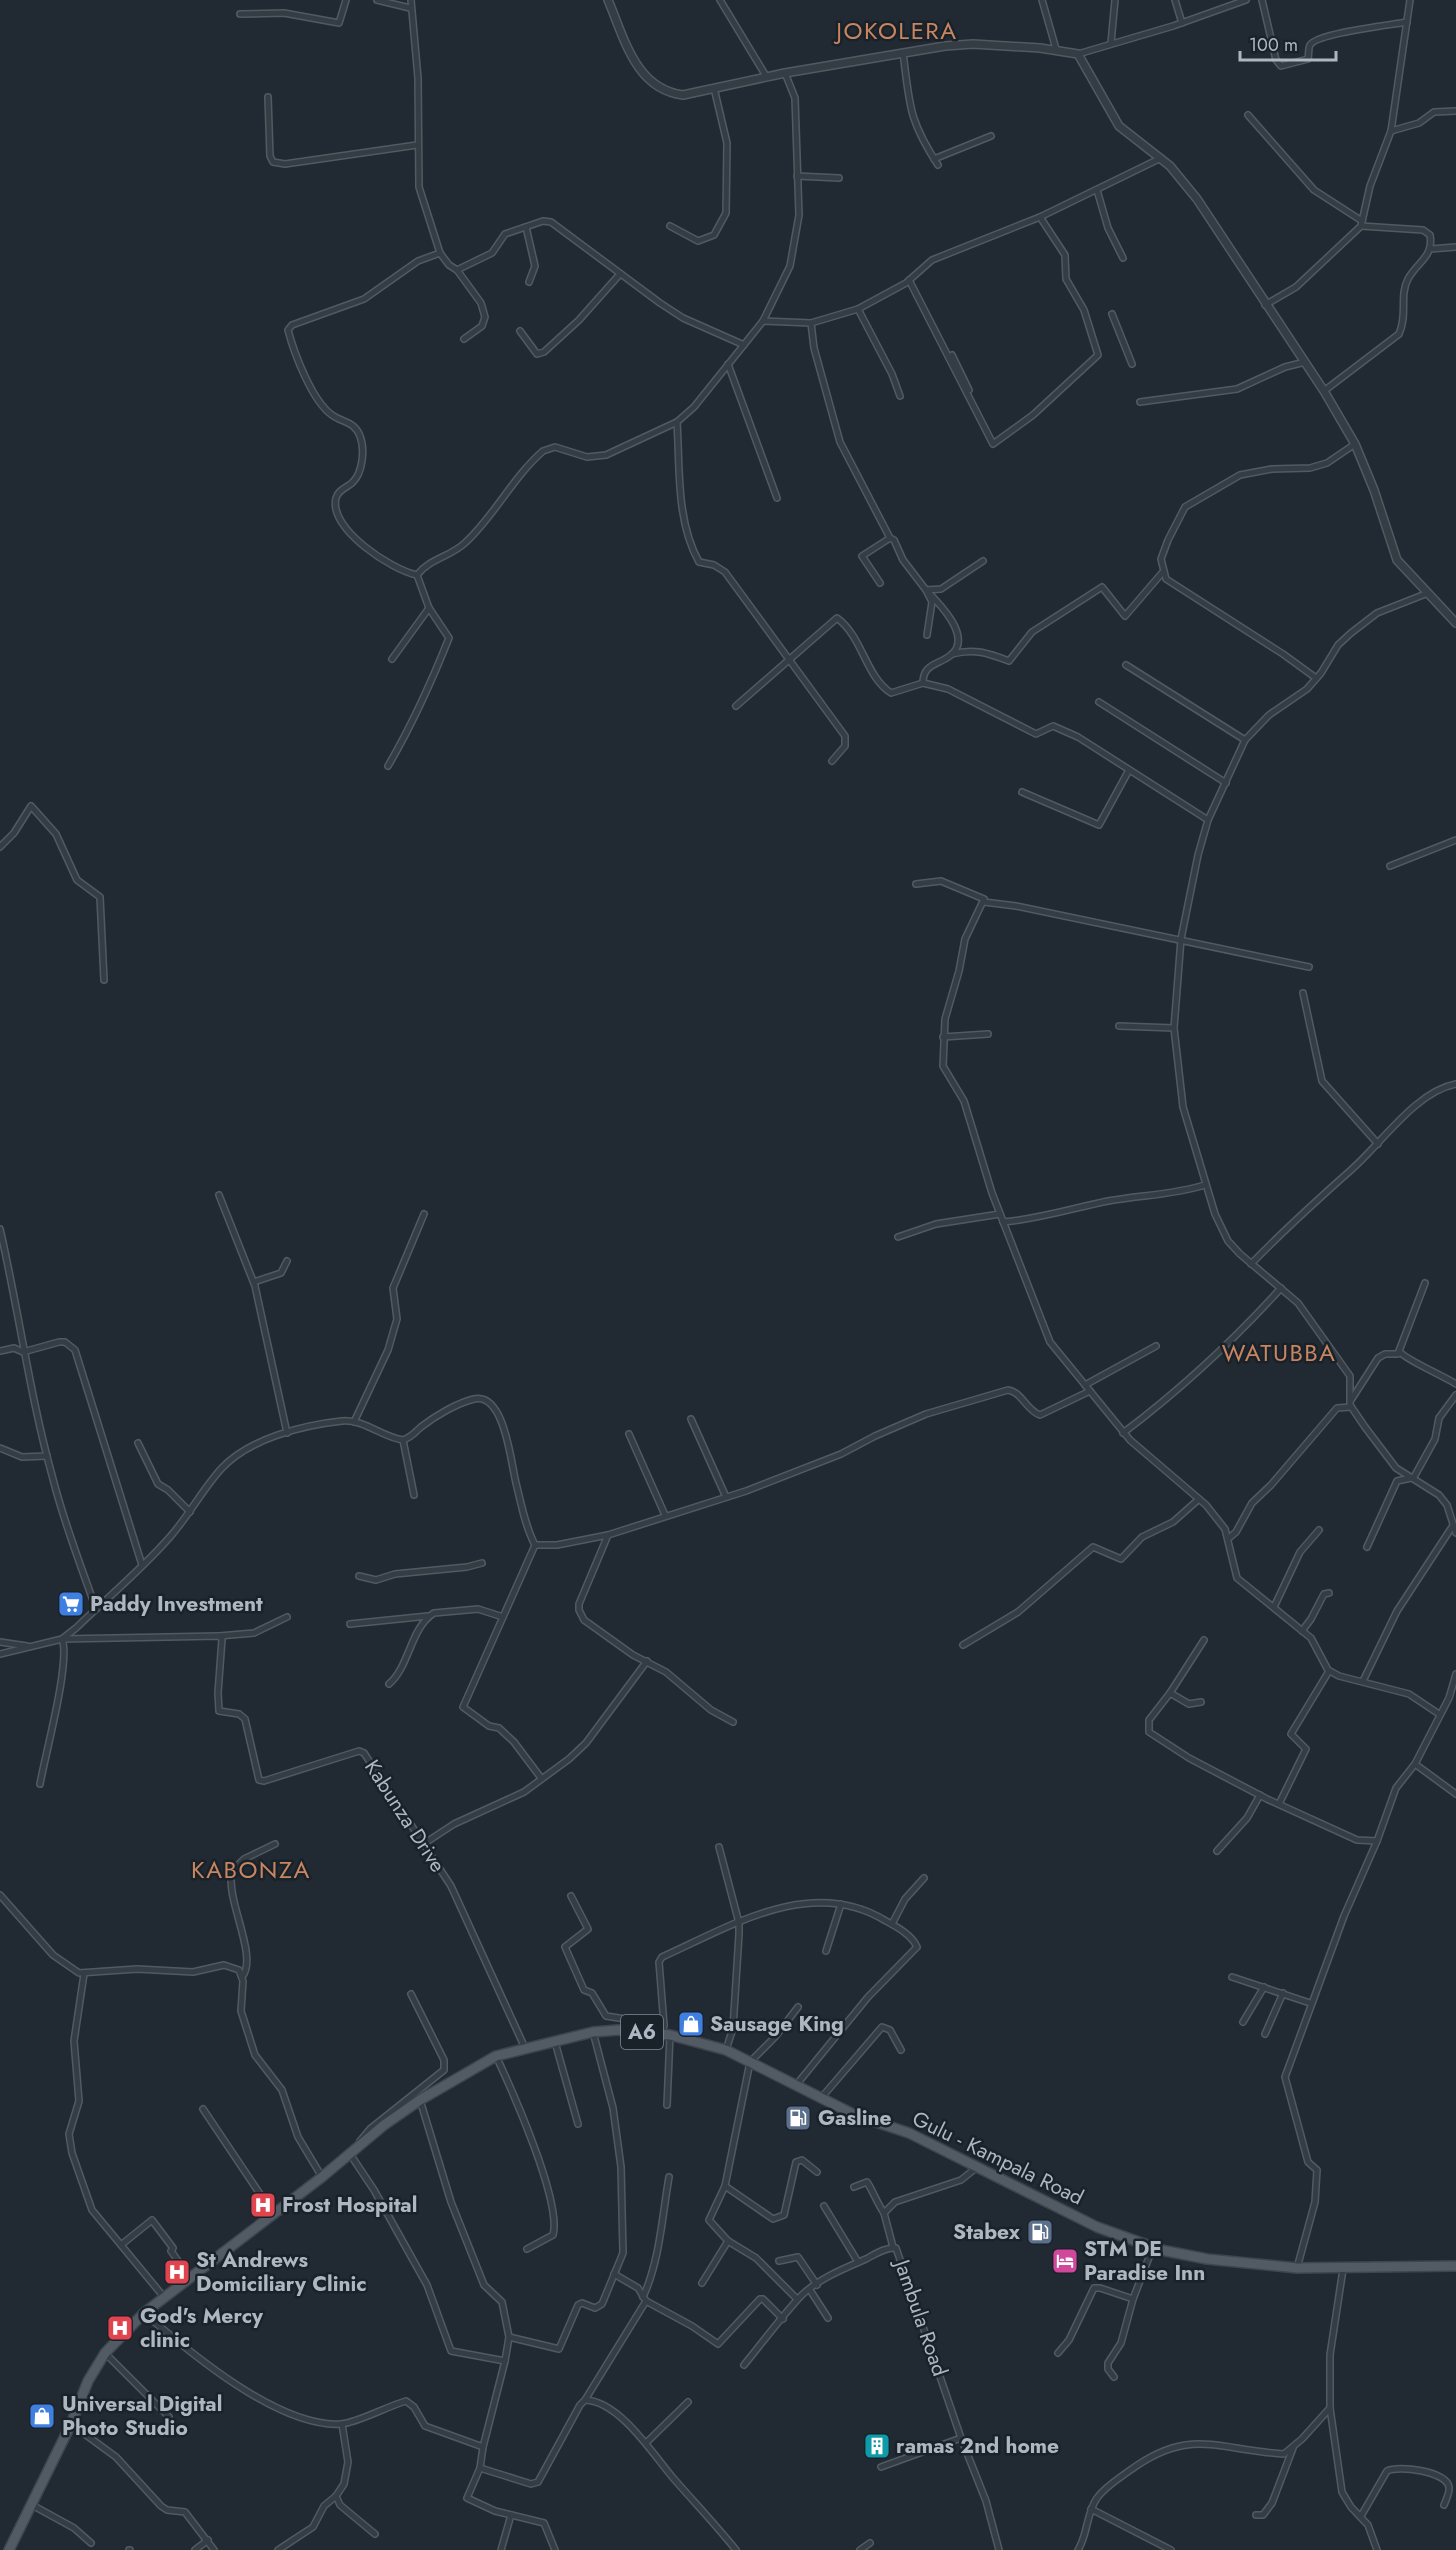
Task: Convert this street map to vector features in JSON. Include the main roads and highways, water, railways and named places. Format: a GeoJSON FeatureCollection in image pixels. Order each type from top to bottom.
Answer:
{"type":"FeatureCollection","features":[{"type":"Feature","properties":{"kind":"main road","name":"Gulu - Kampala Road"},"geometry":{"type":"LineString","coordinates":[[9,2550],[71,2424],[88,2381],[105,2353],[163,2296],[268,2218],[384,2125],[420,2100],[496,2056],[593,2032],[665,2031],[726,2050],[855,2115],[909,2133],[1097,2227],[1153,2247],[1207,2259],[1297,2268],[1456,2266]]}},
{"type":"Feature","properties":{"kind":"place","name":"Paddy Investment"},"geometry":{"type":"Point","coordinates":[71,1604]}},
{"type":"Feature","properties":{"kind":"place","name":"Sausage King"},"geometry":{"type":"Point","coordinates":[691,2024]}},
{"type":"Feature","properties":{"kind":"place","name":"Gasline"},"geometry":{"type":"Point","coordinates":[798,2118]}},
{"type":"Feature","properties":{"kind":"place","name":"Frost Hospital"},"geometry":{"type":"Point","coordinates":[263,2205]}},
{"type":"Feature","properties":{"kind":"place","name":"Stabex"},"geometry":{"type":"Point","coordinates":[1040,2232]}},
{"type":"Feature","properties":{"kind":"place","name":"STM DE Paradise Inn"},"geometry":{"type":"Point","coordinates":[1065,2261]}},
{"type":"Feature","properties":{"kind":"place","name":"St Andrews Domiciliary Clinic"},"geometry":{"type":"Point","coordinates":[177,2272]}},
{"type":"Feature","properties":{"kind":"place","name":"God's Mercy clinic"},"geometry":{"type":"Point","coordinates":[120,2328]}},
{"type":"Feature","properties":{"kind":"place","name":"Universal Digital Photo Studio"},"geometry":{"type":"Point","coordinates":[42,2416]}},
{"type":"Feature","properties":{"kind":"place","name":"ramas 2nd home"},"geometry":{"type":"Point","coordinates":[877,2446]}},
{"type":"Feature","properties":{"kind":"district","name":"JOKOLERA"},"geometry":{"type":"Point","coordinates":[897,31]}},
{"type":"Feature","properties":{"kind":"district","name":"WATUBBA"},"geometry":{"type":"Point","coordinates":[1279,1353]}},
{"type":"Feature","properties":{"kind":"district","name":"KABONZA"},"geometry":{"type":"Point","coordinates":[251,1870]}}]}
